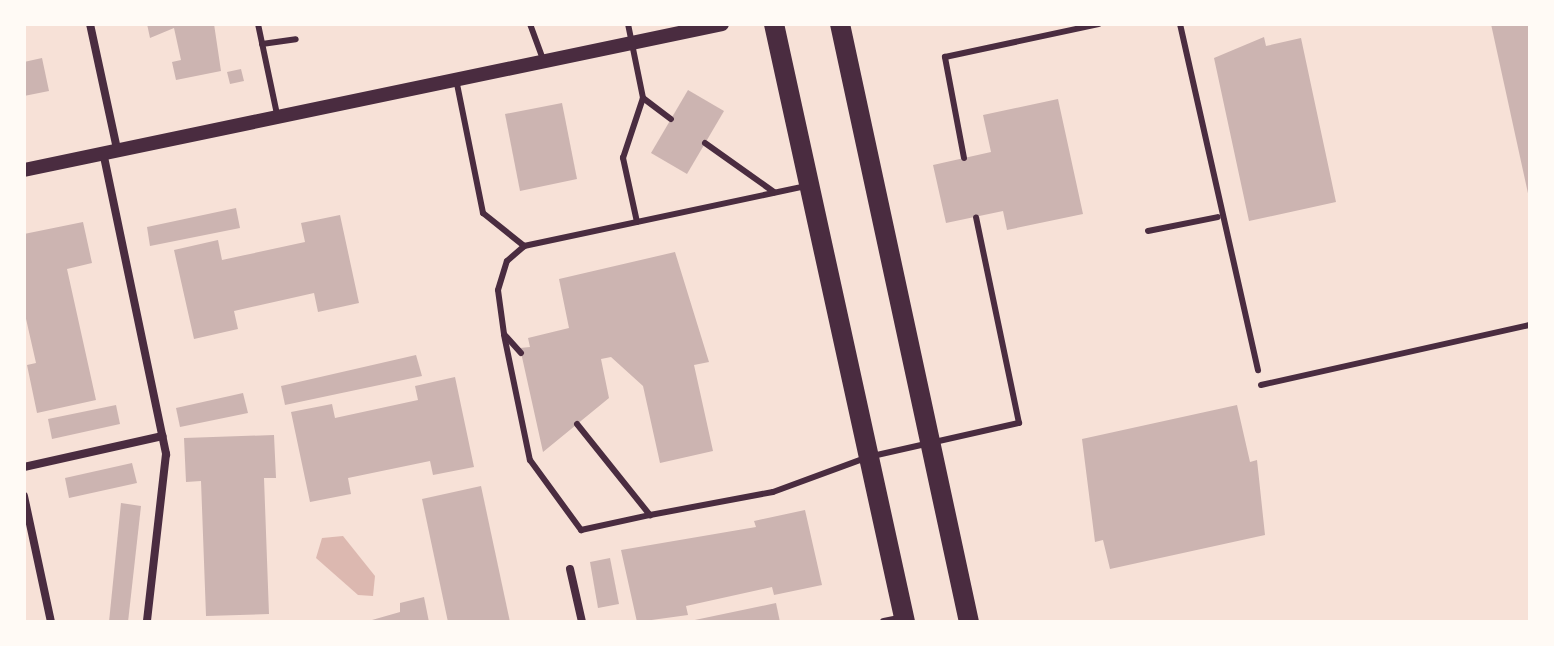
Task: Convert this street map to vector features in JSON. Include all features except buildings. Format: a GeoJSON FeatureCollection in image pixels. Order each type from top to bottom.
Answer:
{"type":"FeatureCollection","features":[{"type":"Feature","properties":{"kind":"main road"},"geometry":{"type":"LineString","coordinates":[[774,24],[868,457],[897,621]]}},
{"type":"Feature","properties":{"kind":"main road"},"geometry":{"type":"LineString","coordinates":[[840,24],[969,622]]}},
{"type":"Feature","properties":{"kind":"street"},"geometry":{"type":"LineString","coordinates":[[90,24],[110,151],[112,192],[163,436],[147,622]]}},
{"type":"Feature","properties":{"kind":"street"},"geometry":{"type":"LineString","coordinates":[[24,170],[722,24]]}},
{"type":"Feature","properties":{"kind":"street"},"geometry":{"type":"LineString","coordinates":[[24,467],[163,436]]}},
{"type":"Feature","properties":{"kind":"street"},"geometry":{"type":"LineString","coordinates":[[24,496],[51,622]]}},
{"type":"Feature","properties":{"kind":"street"},"geometry":{"type":"LineString","coordinates":[[570,569],[582,622]]}},
{"type":"Feature","properties":{"kind":"lane"},"geometry":{"type":"LineString","coordinates":[[258,24],[277,116]]}},
{"type":"Feature","properties":{"kind":"lane"},"geometry":{"type":"LineString","coordinates":[[530,24],[544,62]]}},
{"type":"Feature","properties":{"kind":"lane"},"geometry":{"type":"LineString","coordinates":[[628,24],[643,98],[623,158],[637,222]]}},
{"type":"Feature","properties":{"kind":"lane"},"geometry":{"type":"LineString","coordinates":[[964,158],[945,57],[1099,24]]}},
{"type":"Feature","properties":{"kind":"lane"},"geometry":{"type":"LineString","coordinates":[[1180,24],[1218,217],[1258,370]]}},
{"type":"Feature","properties":{"kind":"lane"},"geometry":{"type":"LineString","coordinates":[[262,44],[296,39]]}},
{"type":"Feature","properties":{"kind":"lane"},"geometry":{"type":"LineString","coordinates":[[456,79],[483,213],[524,246]]}},
{"type":"Feature","properties":{"kind":"lane"},"geometry":{"type":"LineString","coordinates":[[643,98],[671,119]]}},
{"type":"Feature","properties":{"kind":"lane"},"geometry":{"type":"LineString","coordinates":[[705,143],[774,193]]}},
{"type":"Feature","properties":{"kind":"lane"},"geometry":{"type":"LineString","coordinates":[[809,186],[524,246],[507,261],[498,290],[530,460],[581,530],[787,485],[868,457],[1019,423],[976,217]]}},
{"type":"Feature","properties":{"kind":"lane"},"geometry":{"type":"LineString","coordinates":[[1148,231],[1218,217]]}},
{"type":"Feature","properties":{"kind":"lane"},"geometry":{"type":"LineString","coordinates":[[1261,385],[1530,325]]}},
{"type":"Feature","properties":{"kind":"lane"},"geometry":{"type":"LineString","coordinates":[[504,334],[521,353]]}},
{"type":"Feature","properties":{"kind":"lane"},"geometry":{"type":"LineString","coordinates":[[577,424],[650,515]]}},
{"type":"Feature","properties":{"kind":"shaded area"},"geometry":{"type":"Polygon","coordinates":[[[343,536],[375,576],[373,596],[358,595],[316,558],[322,538],[343,536]]]}}]}
